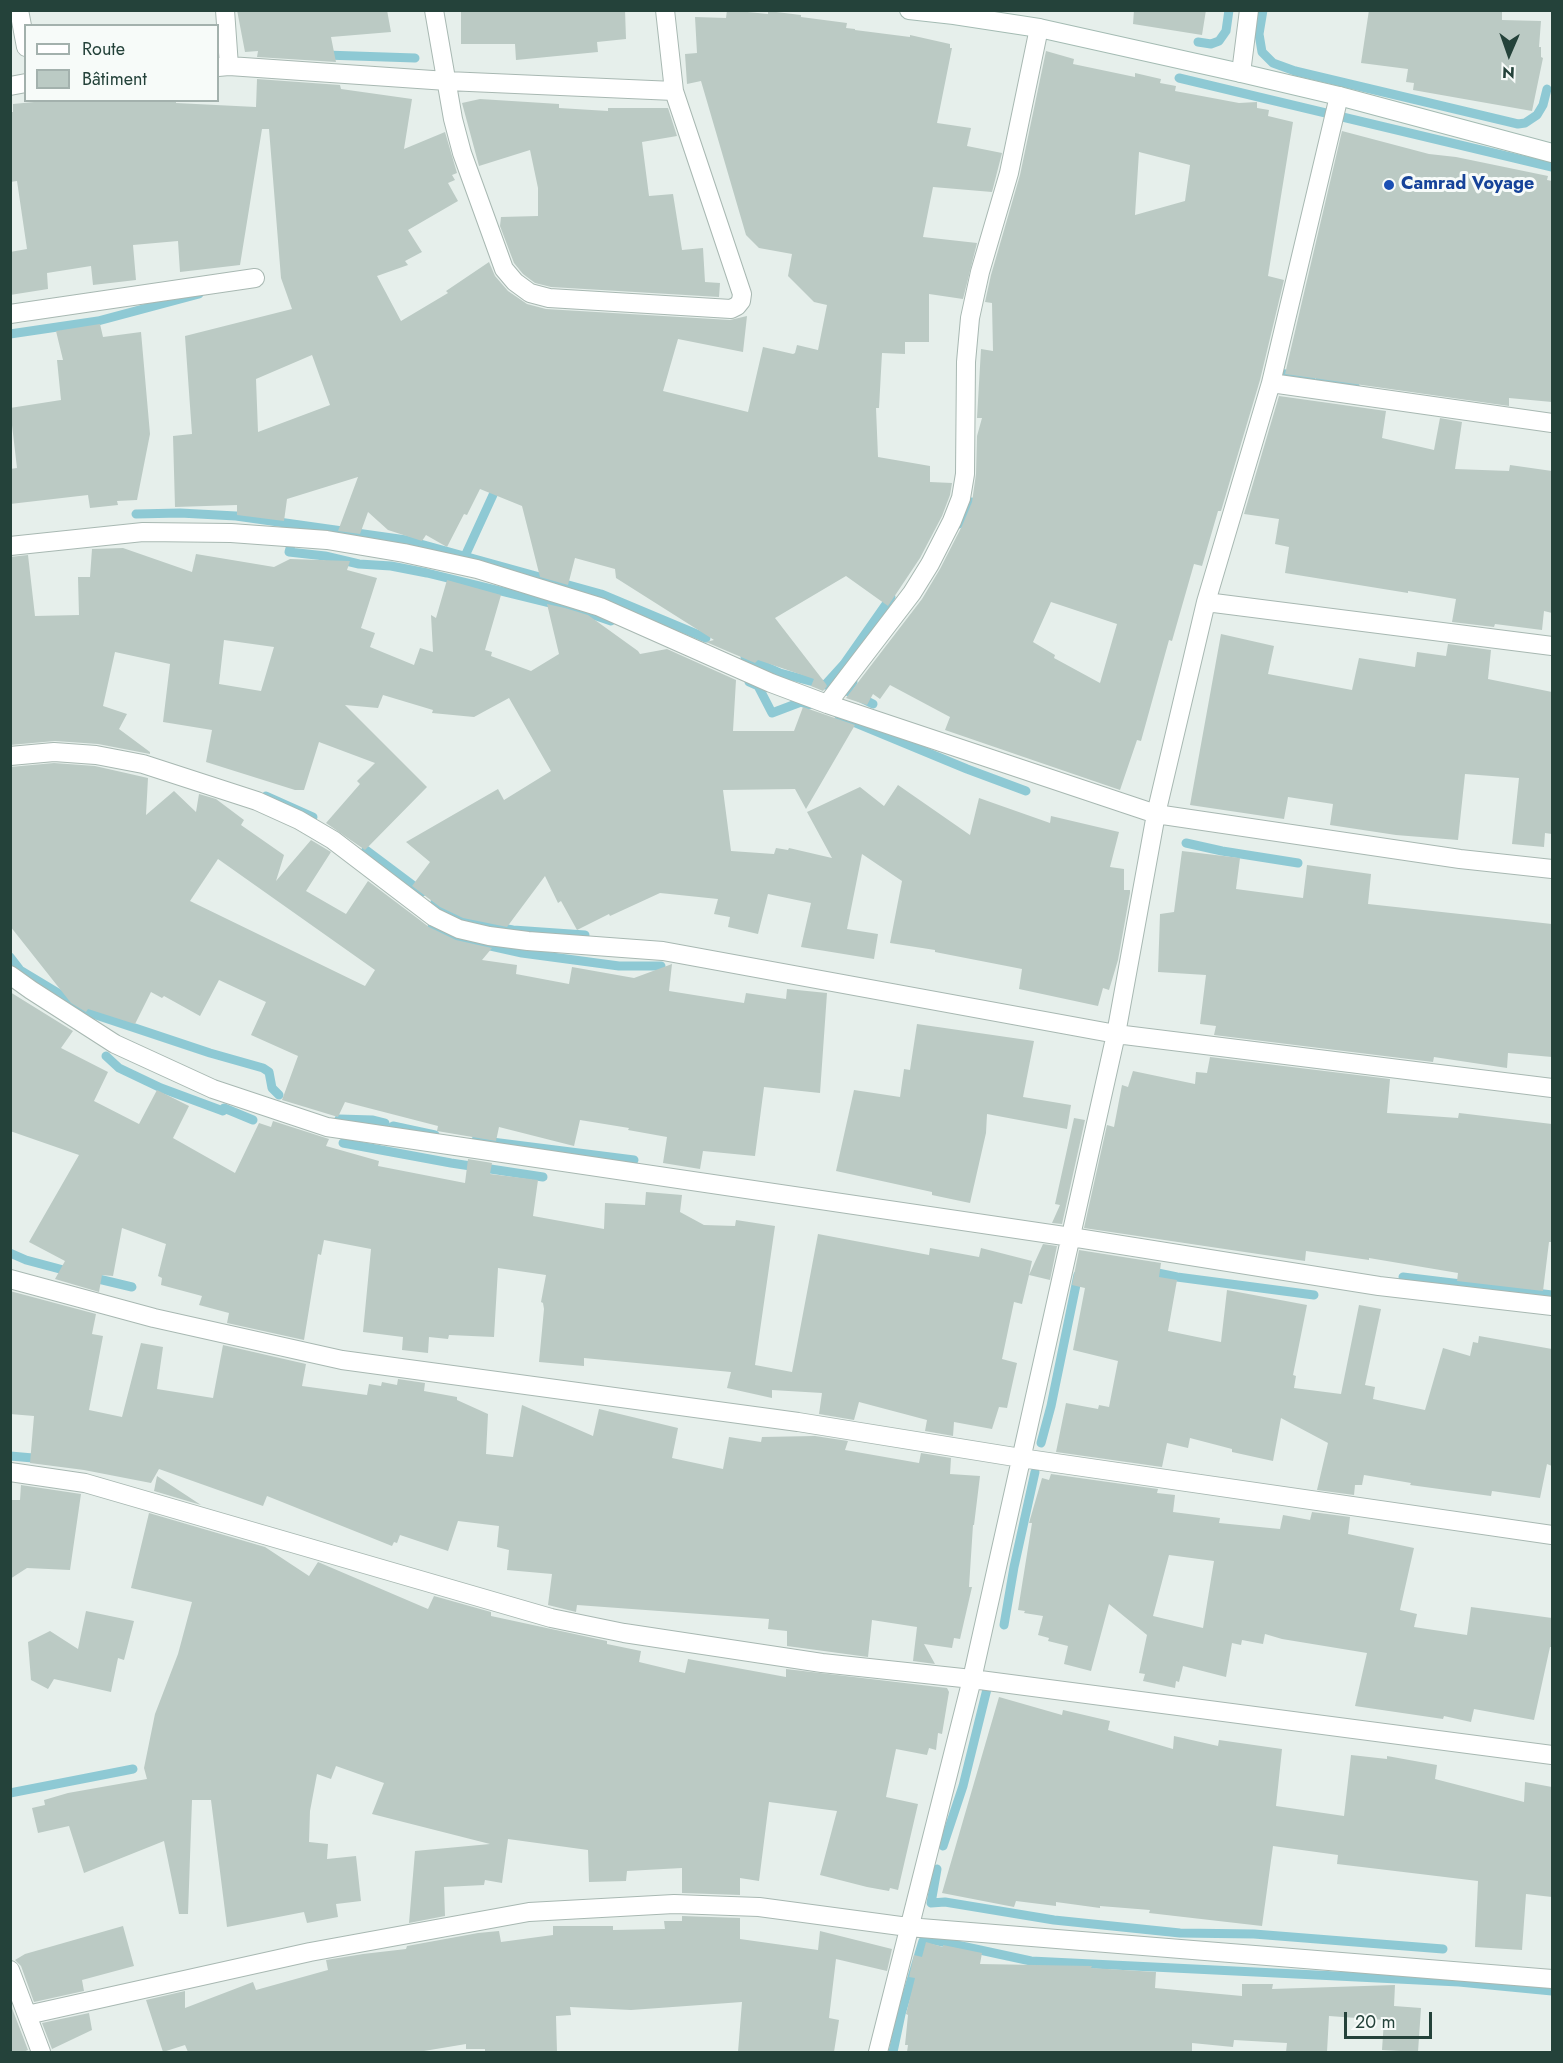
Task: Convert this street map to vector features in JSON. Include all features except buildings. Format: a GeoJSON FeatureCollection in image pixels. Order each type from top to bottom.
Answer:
{"type":"FeatureCollection","features":[{"type":"Feature","properties":{"kind":"street"},"geometry":{"type":"LineString","coordinates":[[19,10],[24,36]]}},
{"type":"Feature","properties":{"kind":"street"},"geometry":{"type":"LineString","coordinates":[[225,10],[223,67],[447,81],[674,91]]}},
{"type":"Feature","properties":{"kind":"street"},"geometry":{"type":"LineString","coordinates":[[434,10],[453,119],[462,153],[504,269],[515,282],[530,293],[549,298],[731,309],[738,306],[742,294],[674,91],[665,10]]}},
{"type":"Feature","properties":{"kind":"street"},"geometry":{"type":"LineString","coordinates":[[909,10],[954,13],[1039,28],[1339,96],[1552,153]]}},
{"type":"Feature","properties":{"kind":"street"},"geometry":{"type":"LineString","coordinates":[[1241,73],[1249,10]]}},
{"type":"Feature","properties":{"kind":"street"},"geometry":{"type":"LineString","coordinates":[[827,704],[912,593],[934,556],[961,498],[965,474],[966,362],[970,318],[980,272],[1009,173],[1039,28]]}},
{"type":"Feature","properties":{"kind":"street"},"geometry":{"type":"LineString","coordinates":[[878,2052],[972,1679],[1116,1034],[1156,814],[1206,602],[1271,383],[1339,96]]}},
{"type":"Feature","properties":{"kind":"street"},"geometry":{"type":"LineString","coordinates":[[10,314],[255,278]]}},
{"type":"Feature","properties":{"kind":"street"},"geometry":{"type":"LineString","coordinates":[[1271,383],[1552,423]]}},
{"type":"Feature","properties":{"kind":"street"},"geometry":{"type":"LineString","coordinates":[[10,546],[143,532],[231,533],[327,540],[404,553],[477,569],[600,607],[771,683],[827,704],[1156,814],[1460,859],[1552,869]]}},
{"type":"Feature","properties":{"kind":"street"},"geometry":{"type":"LineString","coordinates":[[1206,602],[1552,646]]}},
{"type":"Feature","properties":{"kind":"street"},"geometry":{"type":"LineString","coordinates":[[10,756],[54,752],[96,755],[143,764],[258,801],[299,820],[333,840],[434,917],[459,929],[489,936],[663,951],[1116,1034],[1552,1088]]}},
{"type":"Feature","properties":{"kind":"street"},"geometry":{"type":"LineString","coordinates":[[10,975],[115,1044],[213,1089],[327,1127],[1071,1237],[1379,1286],[1552,1306]]}},
{"type":"Feature","properties":{"kind":"street"},"geometry":{"type":"LineString","coordinates":[[10,1279],[154,1318],[342,1360],[788,1420],[1021,1458],[1552,1535]]}},
{"type":"Feature","properties":{"kind":"street"},"geometry":{"type":"LineString","coordinates":[[10,1472],[85,1482],[551,1618],[614,1631],[822,1663],[972,1679],[1552,1755]]}},
{"type":"Feature","properties":{"kind":"street"},"geometry":{"type":"LineString","coordinates":[[27,2015],[310,1952],[529,1912],[674,1904],[759,1906],[908,1927],[1552,1978]]}},
{"type":"Feature","properties":{"kind":"street"},"geometry":{"type":"LineString","coordinates":[[10,1970],[41,2052]]}},
{"type":"Feature","properties":{"kind":"waterway"},"geometry":{"type":"LineString","coordinates":[[1198,42],[1211,44],[1219,41],[1226,31],[1229,10]]}},
{"type":"Feature","properties":{"kind":"waterway"},"geometry":{"type":"LineString","coordinates":[[1263,10],[1259,34],[1262,52],[1273,63],[1295,71],[1518,124],[1525,123],[1537,115],[1543,105],[1547,89]]}},
{"type":"Feature","properties":{"kind":"waterway"},"geometry":{"type":"LineString","coordinates":[[325,55],[415,58]]}},
{"type":"Feature","properties":{"kind":"waterway"},"geometry":{"type":"LineString","coordinates":[[1179,78],[1552,167]]}},
{"type":"Feature","properties":{"kind":"waterway"},"geometry":{"type":"LineString","coordinates":[[10,334],[98,321],[199,294]]}},
{"type":"Feature","properties":{"kind":"waterway"},"geometry":{"type":"LineString","coordinates":[[1279,373],[1311,378]]}},
{"type":"Feature","properties":{"kind":"waterway"},"geometry":{"type":"LineString","coordinates":[[1320,380],[1355,386]]}},
{"type":"Feature","properties":{"kind":"waterway"},"geometry":{"type":"LineString","coordinates":[[465,556],[498,484]]}},
{"type":"Feature","properties":{"kind":"waterway"},"geometry":{"type":"LineString","coordinates":[[959,524],[971,502],[982,503]]}},
{"type":"Feature","properties":{"kind":"waterway"},"geometry":{"type":"LineString","coordinates":[[136,514],[180,513],[236,516],[406,540],[601,594],[706,638]]}},
{"type":"Feature","properties":{"kind":"waterway"},"geometry":{"type":"LineString","coordinates":[[291,545],[289,552],[427,573],[582,611],[611,621]]}},
{"type":"Feature","properties":{"kind":"waterway"},"geometry":{"type":"LineString","coordinates":[[745,657],[780,673],[825,685],[844,664],[891,597]]}},
{"type":"Feature","properties":{"kind":"waterway"},"geometry":{"type":"LineString","coordinates":[[749,682],[758,686],[772,713],[801,702],[809,705]]}},
{"type":"Feature","properties":{"kind":"waterway"},"geometry":{"type":"LineString","coordinates":[[853,682],[847,691],[873,704]]}},
{"type":"Feature","properties":{"kind":"waterway"},"geometry":{"type":"LineString","coordinates":[[839,716],[1026,791]]}},
{"type":"Feature","properties":{"kind":"waterway"},"geometry":{"type":"LineString","coordinates":[[266,796],[313,817]]}},
{"type":"Feature","properties":{"kind":"waterway"},"geometry":{"type":"LineString","coordinates":[[1186,843],[1298,863]]}},
{"type":"Feature","properties":{"kind":"waterway"},"geometry":{"type":"LineString","coordinates":[[366,850],[422,892]]}},
{"type":"Feature","properties":{"kind":"waterway"},"geometry":{"type":"LineString","coordinates":[[435,902],[461,921],[513,930],[585,935]]}},
{"type":"Feature","properties":{"kind":"waterway"},"geometry":{"type":"LineString","coordinates":[[432,927],[477,943],[522,953],[619,966],[661,966]]}},
{"type":"Feature","properties":{"kind":"waterway"},"geometry":{"type":"LineString","coordinates":[[10,957],[20,970],[93,1014],[263,1068],[269,1072],[272,1088],[279,1095]]}},
{"type":"Feature","properties":{"kind":"waterway"},"geometry":{"type":"LineString","coordinates":[[106,1056],[119,1068],[161,1088],[223,1111],[224,1108],[253,1120]]}},
{"type":"Feature","properties":{"kind":"waterway"},"geometry":{"type":"LineString","coordinates":[[339,1119],[373,1120],[385,1123]]}},
{"type":"Feature","properties":{"kind":"waterway"},"geometry":{"type":"LineString","coordinates":[[393,1126],[435,1135]]}},
{"type":"Feature","properties":{"kind":"waterway"},"geometry":{"type":"LineString","coordinates":[[476,1140],[634,1160]]}},
{"type":"Feature","properties":{"kind":"waterway"},"geometry":{"type":"LineString","coordinates":[[343,1143],[543,1177]]}},
{"type":"Feature","properties":{"kind":"waterway"},"geometry":{"type":"LineString","coordinates":[[10,1253],[26,1260],[71,1272]]}},
{"type":"Feature","properties":{"kind":"waterway"},"geometry":{"type":"LineString","coordinates":[[1148,1271],[1314,1295]]}},
{"type":"Feature","properties":{"kind":"waterway"},"geometry":{"type":"LineString","coordinates":[[1041,1443],[1051,1406],[1078,1275]]}},
{"type":"Feature","properties":{"kind":"waterway"},"geometry":{"type":"LineString","coordinates":[[90,1277],[132,1287]]}},
{"type":"Feature","properties":{"kind":"waterway"},"geometry":{"type":"LineString","coordinates":[[1403,1277],[1552,1295]]}},
{"type":"Feature","properties":{"kind":"waterway"},"geometry":{"type":"LineString","coordinates":[[10,1456],[33,1458]]}},
{"type":"Feature","properties":{"kind":"waterway"},"geometry":{"type":"LineString","coordinates":[[1004,1625],[1035,1472]]}},
{"type":"Feature","properties":{"kind":"waterway"},"geometry":{"type":"LineString","coordinates":[[943,1846],[963,1786],[987,1689]]}},
{"type":"Feature","properties":{"kind":"waterway"},"geometry":{"type":"LineString","coordinates":[[10,1793],[133,1769]]}},
{"type":"Feature","properties":{"kind":"waterway"},"geometry":{"type":"LineString","coordinates":[[937,1869],[931,1903],[945,1902],[1054,1920],[1180,1933],[1254,1934],[1443,1949]]}},
{"type":"Feature","properties":{"kind":"waterway"},"geometry":{"type":"LineString","coordinates":[[893,2052],[901,2014],[922,1944],[923,1941],[929,1939],[1031,1961],[1459,1982],[1552,1991]]}},
{"type":"Feature","properties":{"kind":"place","name":"Camrad Voyage"},"geometry":{"type":"Point","coordinates":[1389,185]}}]}
